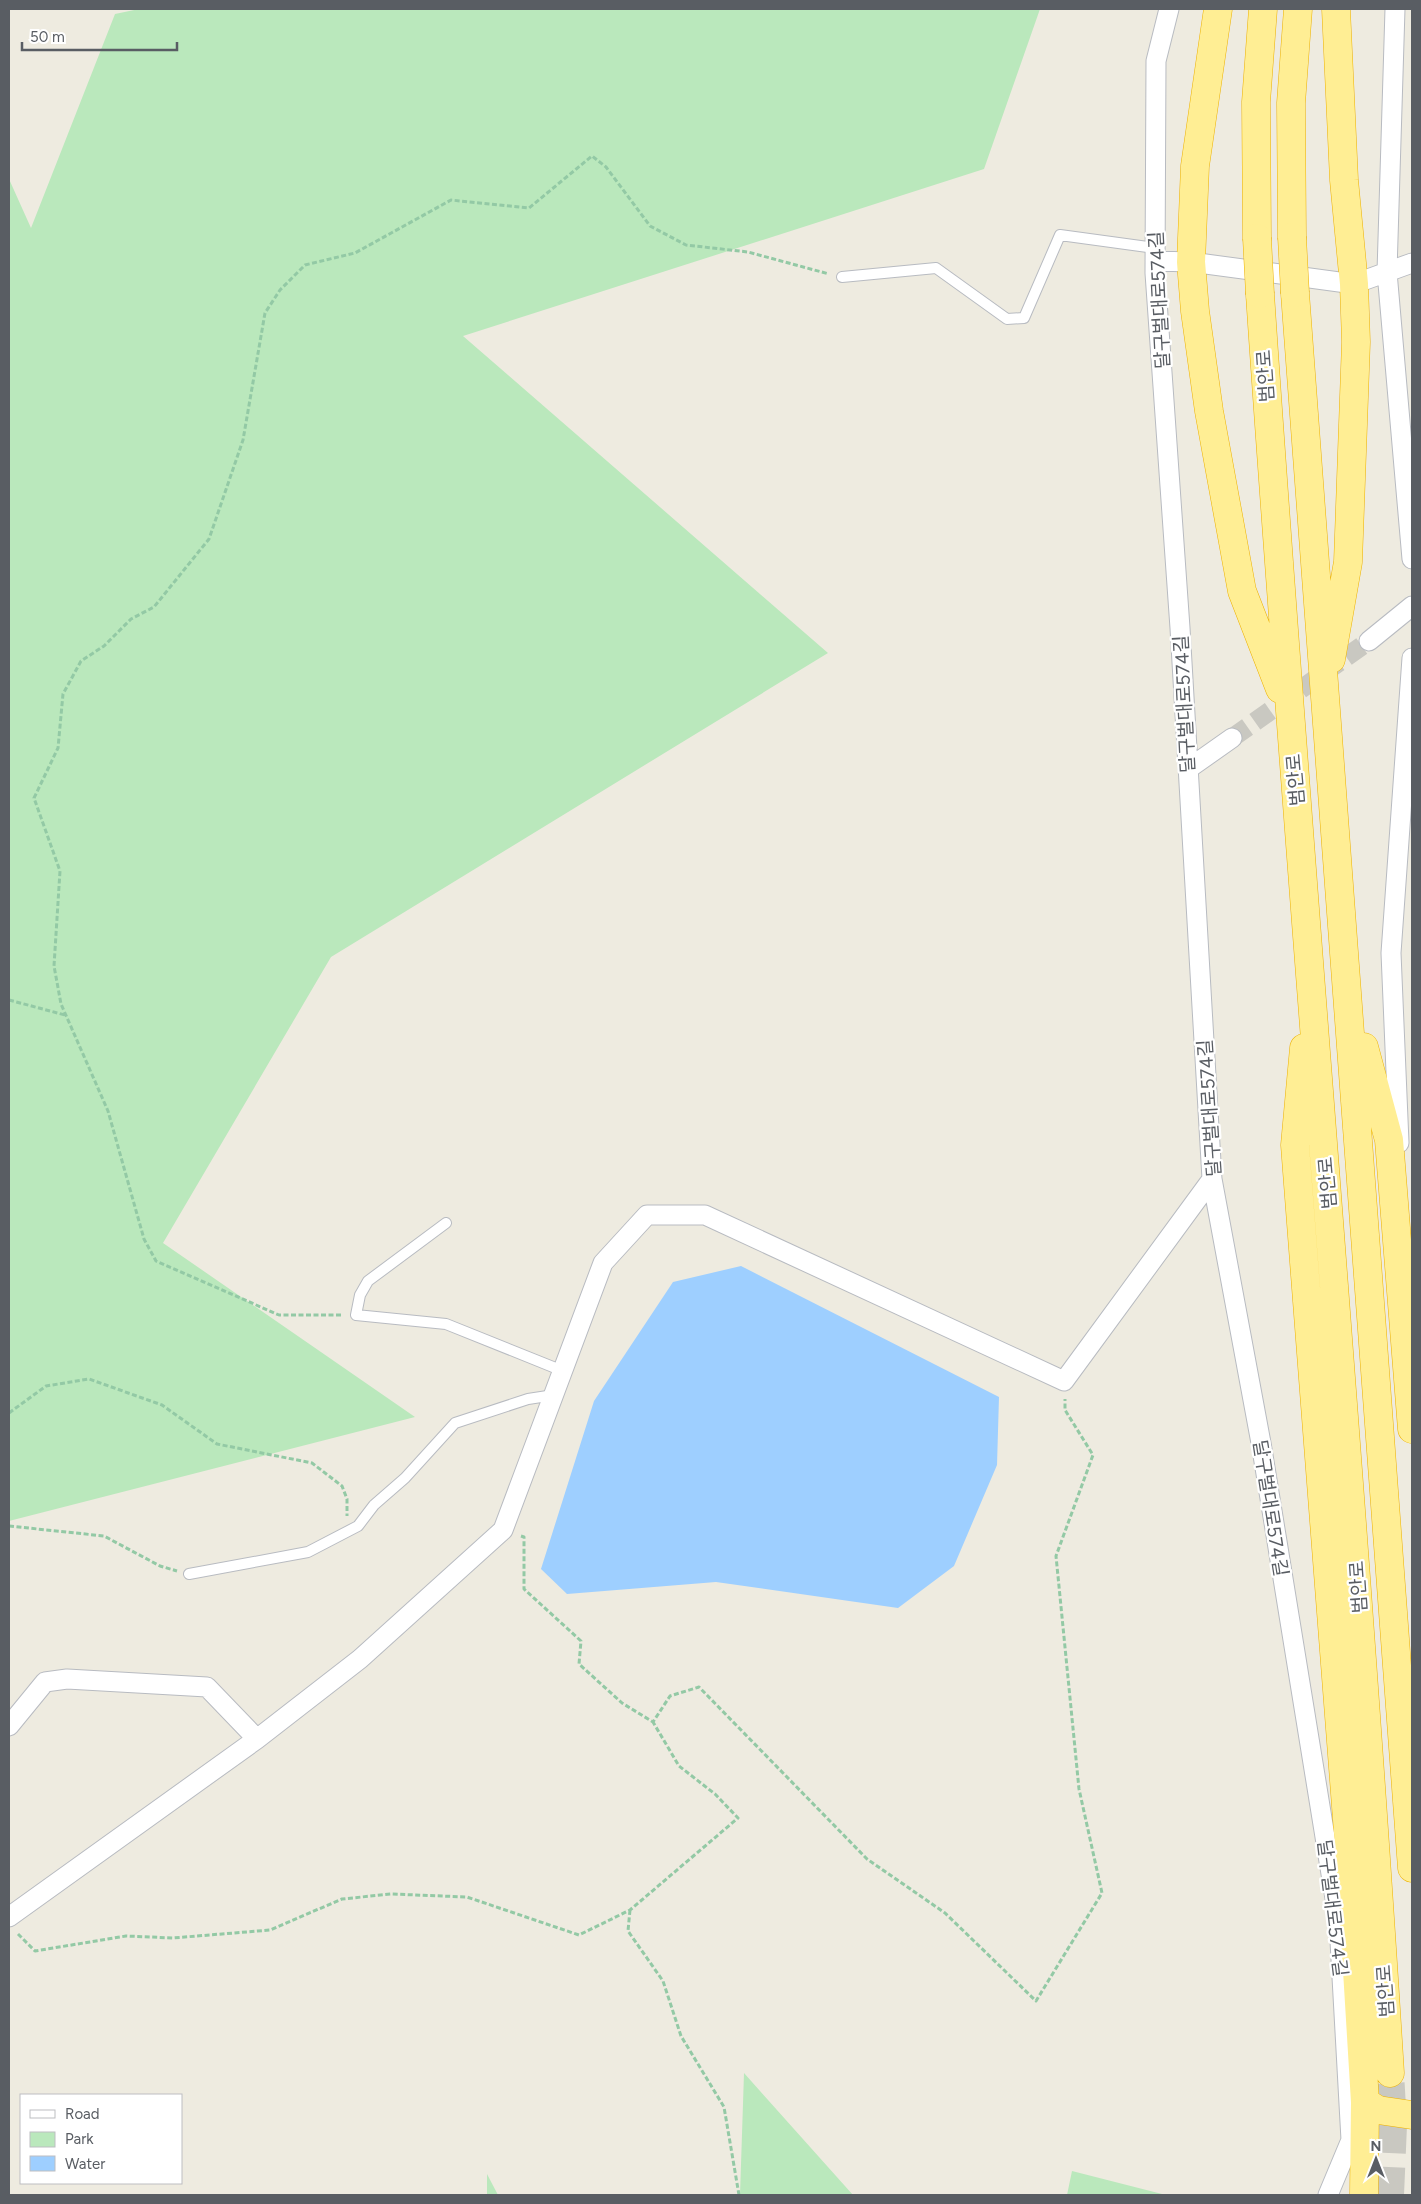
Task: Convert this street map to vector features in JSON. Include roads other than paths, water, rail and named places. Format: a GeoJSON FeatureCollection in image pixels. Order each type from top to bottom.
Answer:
{"type":"FeatureCollection","features":[{"type":"Feature","properties":{"kind":"highway"},"geometry":{"type":"LineString","coordinates":[[1218,9],[1194,166],[1191,262],[1194,311],[1209,411],[1242,592],[1290,717]]}},
{"type":"Feature","properties":{"kind":"highway","name":"범안로"},"geometry":{"type":"LineString","coordinates":[[1263,9],[1256,102],[1257,238],[1260,294],[1290,717],[1360,1622],[1390,2073]]}},
{"type":"Feature","properties":{"kind":"highway","name":"범안로"},"geometry":{"type":"LineString","coordinates":[[1298,9],[1291,103],[1292,237],[1295,293],[1412,1868]]}},
{"type":"Feature","properties":{"kind":"highway"},"geometry":{"type":"LineString","coordinates":[[1324,697],[1348,562],[1356,342],[1354,284],[1344,180],[1336,9]]}},
{"type":"Feature","properties":{"kind":"highway"},"geometry":{"type":"LineString","coordinates":[[1310,972],[1295,1145],[1351,1871],[1365,2102],[1364,2195]]}},
{"type":"Feature","properties":{"kind":"highway"},"geometry":{"type":"LineString","coordinates":[[1346,979],[1389,1140],[1412,1429]]}},
{"type":"Feature","properties":{"kind":"highway"},"geometry":{"type":"LineString","coordinates":[[1365,2102],[1378,2110],[1412,2115]]}},
{"type":"Feature","properties":{"kind":"street","name":"달구벌대로574길"},"geometry":{"type":"LineString","coordinates":[[1170,9],[1156,61],[1155,255],[1212,1180],[1261,1443],[1339,1923],[1351,2140],[1328,2195]]}},
{"type":"Feature","properties":{"kind":"street"},"geometry":{"type":"LineString","coordinates":[[1395,9],[1387,272],[1412,559]]}},
{"type":"Feature","properties":{"kind":"street"},"geometry":{"type":"LineString","coordinates":[[1155,255],[1191,262],[1354,284],[1412,263]]}},
{"type":"Feature","properties":{"kind":"street"},"geometry":{"type":"LineString","coordinates":[[1369,641],[1412,606]]}},
{"type":"Feature","properties":{"kind":"street"},"geometry":{"type":"LineString","coordinates":[[1408,1374],[1391,953],[1412,658]]}},
{"type":"Feature","properties":{"kind":"street"},"geometry":{"type":"LineString","coordinates":[[1188,769],[1232,738]]}},
{"type":"Feature","properties":{"kind":"street"},"geometry":{"type":"LineString","coordinates":[[12,1924],[360,1659],[503,1530],[603,1263],[647,1215],[705,1215],[1064,1380],[1212,1180]]}},
{"type":"Feature","properties":{"kind":"street"},"geometry":{"type":"LineString","coordinates":[[9,1726],[45,1682],[67,1679],[207,1687],[257,1739]]}},
{"type":"Feature","properties":{"kind":"lane"},"geometry":{"type":"LineString","coordinates":[[842,277],[936,268],[1006,319],[1024,318],[1060,235],[1155,255]]}},
{"type":"Feature","properties":{"kind":"lane"},"geometry":{"type":"LineString","coordinates":[[446,1223],[368,1281],[360,1295],[356,1315],[446,1324],[563,1371]]}},
{"type":"Feature","properties":{"kind":"lane"},"geometry":{"type":"LineString","coordinates":[[189,1574],[308,1552],[358,1526],[374,1505],[405,1478],[454,1423],[528,1399],[554,1395]]}},
{"type":"Feature","properties":{"kind":"water"},"geometry":{"type":"Polygon","coordinates":[[[741,1266],[999,1397],[997,1465],[954,1566],[898,1608],[716,1582],[567,1594],[541,1569],[594,1401],[673,1282],[741,1266]]]}},
{"type":"Feature","properties":{"kind":"tunnel"},"geometry":{"type":"LineString","coordinates":[[1232,738],[1369,641]]}},
{"type":"Feature","properties":{"kind":"tunnel"},"geometry":{"type":"LineString","coordinates":[[1390,2073],[1393,2125],[1390,2195]]}}]}
